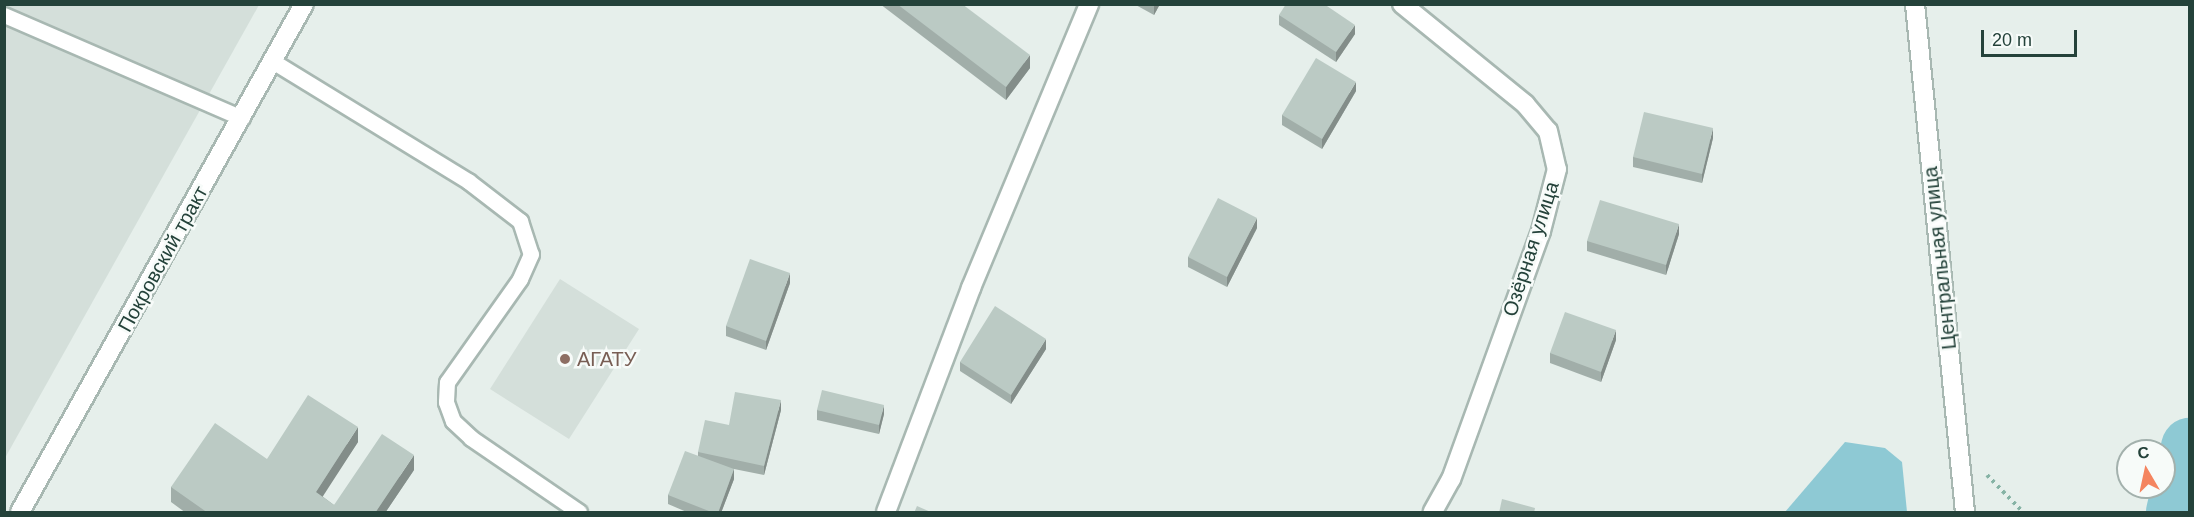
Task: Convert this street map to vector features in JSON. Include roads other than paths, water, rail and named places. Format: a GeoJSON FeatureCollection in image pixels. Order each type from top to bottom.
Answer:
{"type":"FeatureCollection","features":[{"type":"Feature","properties":{"kind":"street","name":"Покровский тракт"},"geometry":{"type":"LineString","coordinates":[[21,513],[274,62],[304,4]]}},
{"type":"Feature","properties":{"kind":"street"},"geometry":{"type":"LineString","coordinates":[[886,513],[971,288],[1089,4]]}},
{"type":"Feature","properties":{"kind":"street","name":"Озёрная улица"},"geometry":{"type":"LineString","coordinates":[[1402,4],[1525,105],[1548,131],[1557,169],[1537,242],[1451,479],[1433,513]]}},
{"type":"Feature","properties":{"kind":"street","name":"Центральная улица"},"geometry":{"type":"LineString","coordinates":[[1915,4],[1965,513]]}},
{"type":"Feature","properties":{"kind":"lane"},"geometry":{"type":"LineString","coordinates":[[4,15],[242,118]]}},
{"type":"Feature","properties":{"kind":"lane"},"geometry":{"type":"LineString","coordinates":[[274,62],[468,181],[520,221],[531,254],[520,279],[447,382],[446,402],[453,421],[471,438],[579,513]]}},
{"type":"Feature","properties":{"kind":"water"},"geometry":{"type":"Polygon","coordinates":[[[1845,442],[1885,448],[1902,462],[1907,512],[1785,512],[1845,442]]]}},
{"type":"Feature","properties":{"kind":"waterway"},"geometry":{"type":"LineString","coordinates":[[2175,512],[2190,447]]}},
{"type":"Feature","properties":{"kind":"place","name":"АГАТУ"},"geometry":{"type":"Point","coordinates":[565,359]}}]}
